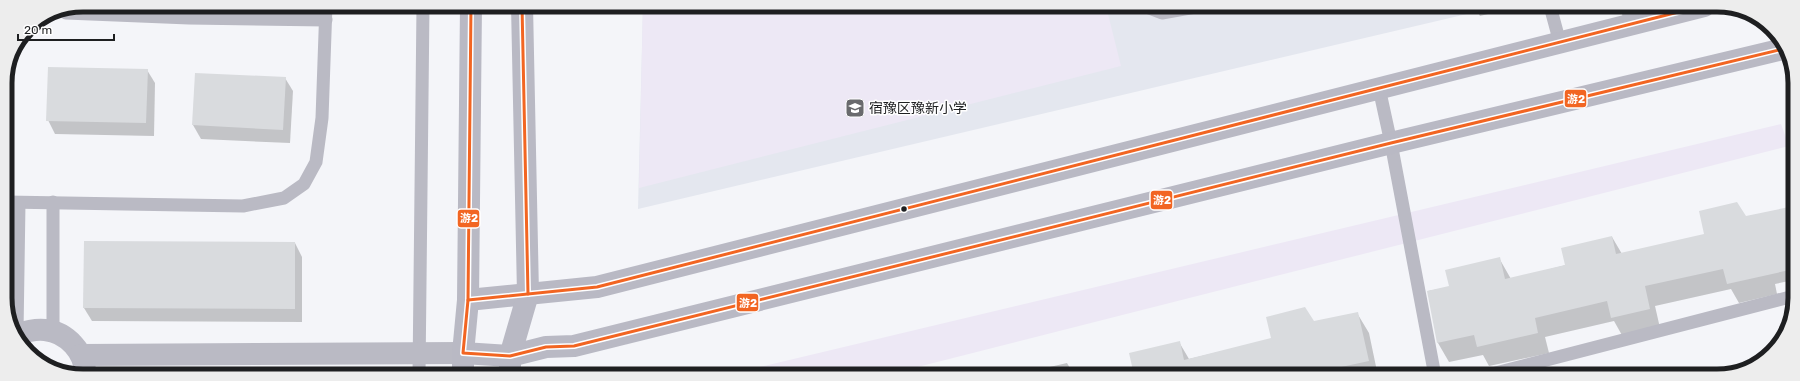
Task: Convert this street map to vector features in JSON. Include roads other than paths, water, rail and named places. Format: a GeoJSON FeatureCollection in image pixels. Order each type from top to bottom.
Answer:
{"type":"FeatureCollection","features":[{"type":"Feature","properties":{"kind":"main road"},"geometry":{"type":"LineString","coordinates":[[463,369],[463,352],[468,300],[471,12]]}},
{"type":"Feature","properties":{"kind":"main road"},"geometry":{"type":"LineString","coordinates":[[510,366],[528,294],[522,12]]}},
{"type":"Feature","properties":{"kind":"main road"},"geometry":{"type":"LineString","coordinates":[[468,300],[597,287],[1560,43],[1629,16],[1659,12]]}},
{"type":"Feature","properties":{"kind":"main road"},"geometry":{"type":"LineString","coordinates":[[463,352],[510,366],[546,347],[574,346],[1391,143],[1780,50]]}},
{"type":"Feature","properties":{"kind":"street"},"geometry":{"type":"LineString","coordinates":[[21,332],[31,330],[46,330],[60,334],[72,343],[83,365],[463,352]]}},
{"type":"Feature","properties":{"kind":"lane"},"geometry":{"type":"LineString","coordinates":[[12,202],[243,206],[284,198],[304,184],[316,162],[322,118],[326,12]]}},
{"type":"Feature","properties":{"kind":"lane"},"geometry":{"type":"LineString","coordinates":[[419,369],[423,12]]}},
{"type":"Feature","properties":{"kind":"lane"},"geometry":{"type":"LineString","coordinates":[[1552,12],[1560,43]]}},
{"type":"Feature","properties":{"kind":"lane"},"geometry":{"type":"LineString","coordinates":[[69,13],[188,18],[326,20]]}},
{"type":"Feature","properties":{"kind":"lane"},"geometry":{"type":"LineString","coordinates":[[1379,88],[1391,143],[1434,369]]}},
{"type":"Feature","properties":{"kind":"lane"},"geometry":{"type":"LineString","coordinates":[[53,202],[53,332]]}},
{"type":"Feature","properties":{"kind":"lane"},"geometry":{"type":"LineString","coordinates":[[18,326],[19,203]]}},
{"type":"Feature","properties":{"kind":"lane"},"geometry":{"type":"LineString","coordinates":[[1511,369],[1788,298]]}},
{"type":"Feature","properties":{"kind":"place","name":"宿豫区豫新小学"},"geometry":{"type":"Point","coordinates":[855,108]}}]}
